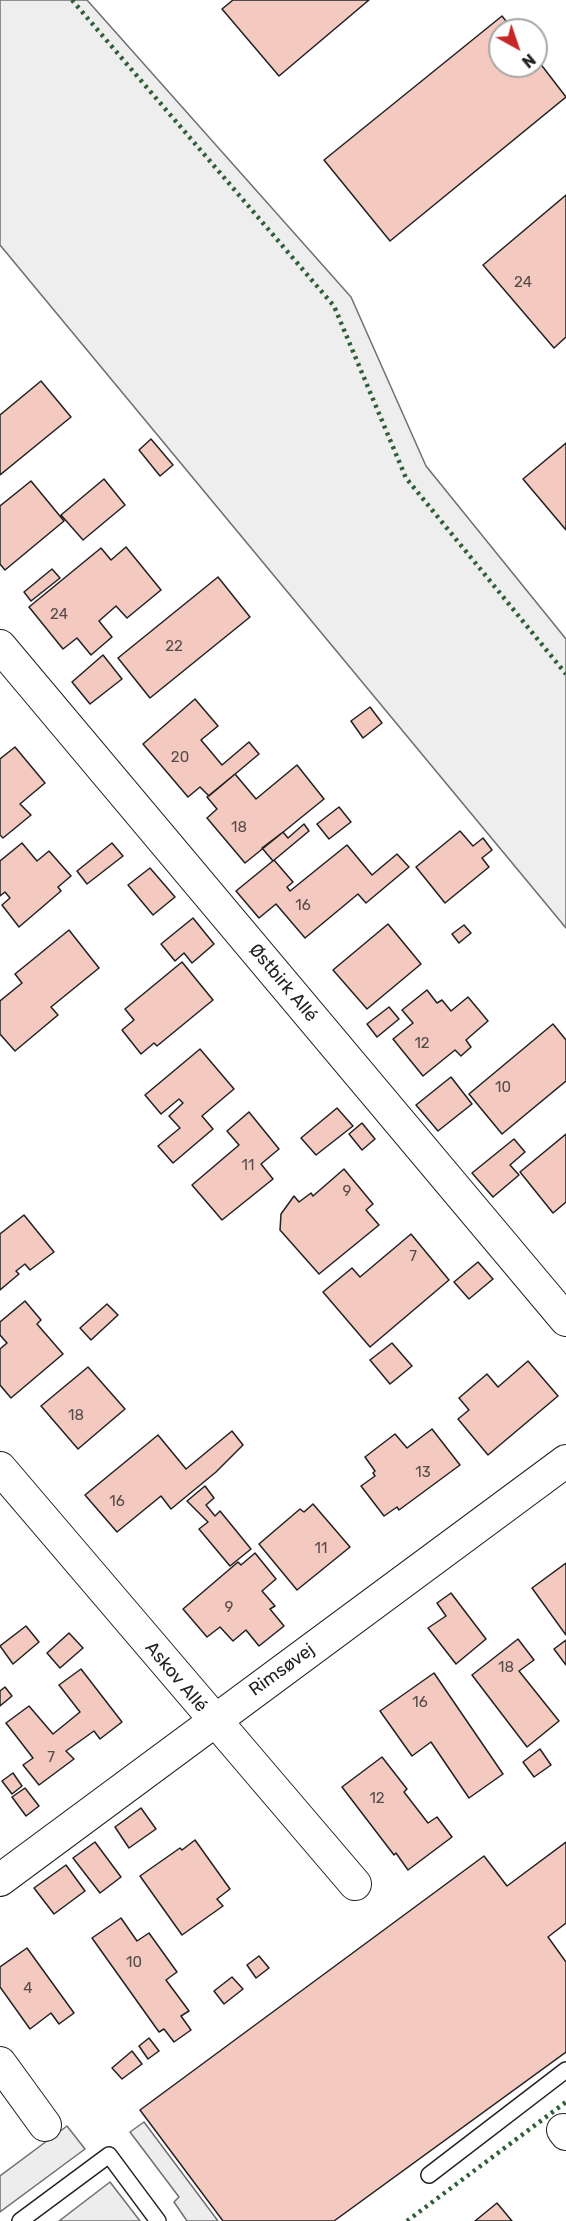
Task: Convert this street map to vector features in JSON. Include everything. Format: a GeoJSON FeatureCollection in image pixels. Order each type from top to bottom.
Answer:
{"type":"FeatureCollection","features":[{"type":"Feature","properties":{"kind":"street","name":"Østbirk Allé"},"geometry":{"type":"LineString","coordinates":[[0,646],[566,1320]]}},
{"type":"Feature","properties":{"kind":"street","name":"Rimsøvej"},"geometry":{"type":"LineString","coordinates":[[0,1880],[566,1461]]}},
{"type":"Feature","properties":{"kind":"street","name":"Askov Allé"},"geometry":{"type":"LineString","coordinates":[[0,1468],[213,1721],[355,1884]]}},
{"type":"Feature","properties":{"kind":"street"},"geometry":{"type":"LineString","coordinates":[[0,2063],[45,2125]]}},
{"type":"Feature","properties":{"kind":"lane"},"geometry":{"type":"LineString","coordinates":[[429,2175],[566,2070]]}},
{"type":"Feature","properties":{"kind":"lane"},"geometry":{"type":"LineString","coordinates":[[20,2221],[109,2155],[158,2221]]}},
{"type":"Feature","properties":{"kind":"shaded area"},"geometry":{"type":"Polygon","coordinates":[[[0,0],[87,0],[351,297],[426,466],[566,639],[566,928],[0,245],[0,0]]]}},
{"type":"Feature","properties":{"kind":"shaded area"},"geometry":{"type":"Polygon","coordinates":[[[144,2122],[218,2221],[187,2221],[174,2202],[179,2197],[130,2132],[144,2122]]]}},
{"type":"Feature","properties":{"kind":"shaded area"},"geometry":{"type":"Polygon","coordinates":[[[67,2126],[85,2149],[0,2212],[0,2176],[67,2126]]]}},
{"type":"Feature","properties":{"kind":"shaded area"},"geometry":{"type":"Polygon","coordinates":[[[110,2182],[140,2221],[59,2221],[110,2182]]]}},
{"type":"Feature","properties":{"kind":"building"},"geometry":{"type":"Polygon","coordinates":[[[233,0],[369,0],[279,76],[222,9],[233,0]]]}},
{"type":"Feature","properties":{"kind":"building"},"geometry":{"type":"Polygon","coordinates":[[[488,27],[488,78],[548,78],[548,74],[566,97],[390,241],[324,160],[488,27]]]}},
{"type":"Feature","properties":{"kind":"building"},"geometry":{"type":"Polygon","coordinates":[[[566,195],[566,337],[554,348],[483,265],[566,195]]]}},
{"type":"Feature","properties":{"kind":"building"},"geometry":{"type":"Polygon","coordinates":[[[41,381],[71,417],[0,475],[0,415],[41,381]]]}},
{"type":"Feature","properties":{"kind":"building"},"geometry":{"type":"Polygon","coordinates":[[[151,439],[173,465],[160,476],[139,450],[151,439]]]}},
{"type":"Feature","properties":{"kind":"building"},"geometry":{"type":"Polygon","coordinates":[[[566,443],[566,530],[523,479],[566,443]]]}},
{"type":"Feature","properties":{"kind":"building"},"geometry":{"type":"Polygon","coordinates":[[[104,479],[125,505],[83,540],[61,515],[104,479]]]}},
{"type":"Feature","properties":{"kind":"building"},"geometry":{"type":"Polygon","coordinates":[[[31,481],[64,521],[5,570],[0,564],[0,506],[31,481]]]}},
{"type":"Feature","properties":{"kind":"building"},"geometry":{"type":"Polygon","coordinates":[[[126,547],[161,590],[127,618],[116,606],[99,621],[112,637],[91,655],[77,638],[63,649],[29,607],[101,548],[111,560],[126,547]]]}},
{"type":"Feature","properties":{"kind":"building"},"geometry":{"type":"Polygon","coordinates":[[[52,569],[60,578],[31,601],[24,592],[52,569]]]}},
{"type":"Feature","properties":{"kind":"building"},"geometry":{"type":"Polygon","coordinates":[[[218,577],[250,617],[150,698],[118,658],[218,577]]]}},
{"type":"Feature","properties":{"kind":"building"},"geometry":{"type":"Polygon","coordinates":[[[103,655],[122,679],[90,704],[72,682],[103,655]]]}},
{"type":"Feature","properties":{"kind":"building"},"geometry":{"type":"Polygon","coordinates":[[[195,699],[218,726],[201,740],[222,765],[249,742],[259,754],[209,796],[200,787],[188,797],[143,744],[195,699]]]}},
{"type":"Feature","properties":{"kind":"building"},"geometry":{"type":"Polygon","coordinates":[[[370,707],[382,723],[363,738],[351,721],[370,707]]]}},
{"type":"Feature","properties":{"kind":"building"},"geometry":{"type":"Polygon","coordinates":[[[15,747],[45,783],[20,804],[31,815],[3,838],[0,835],[0,759],[15,747]]]}},
{"type":"Feature","properties":{"kind":"building"},"geometry":{"type":"Polygon","coordinates":[[[297,765],[324,799],[245,863],[207,818],[217,809],[207,797],[235,774],[256,799],[297,765]]]}},
{"type":"Feature","properties":{"kind":"building"},"geometry":{"type":"Polygon","coordinates":[[[339,807],[351,822],[329,839],[317,824],[339,807]]]}},
{"type":"Feature","properties":{"kind":"building"},"geometry":{"type":"Polygon","coordinates":[[[304,824],[309,831],[273,861],[262,848],[283,832],[288,838],[304,824]]]}},
{"type":"Feature","properties":{"kind":"building"},"geometry":{"type":"Polygon","coordinates":[[[460,831],[473,846],[483,838],[492,850],[482,858],[489,867],[445,903],[416,867],[460,831]]]}},
{"type":"Feature","properties":{"kind":"building"},"geometry":{"type":"Polygon","coordinates":[[[22,843],[37,861],[49,851],[71,876],[58,887],[61,891],[19,927],[2,905],[10,898],[5,892],[0,896],[0,861],[22,843]]]}},
{"type":"Feature","properties":{"kind":"building"},"geometry":{"type":"Polygon","coordinates":[[[112,843],[123,856],[87,884],[77,871],[112,843]]]}},
{"type":"Feature","properties":{"kind":"building"},"geometry":{"type":"Polygon","coordinates":[[[347,845],[372,875],[397,854],[409,867],[366,903],[358,894],[305,938],[276,904],[259,918],[236,891],[274,860],[293,882],[287,887],[290,891],[347,845]]]}},
{"type":"Feature","properties":{"kind":"building"},"geometry":{"type":"Polygon","coordinates":[[[150,868],[175,897],[153,915],[128,885],[150,868]]]}},
{"type":"Feature","properties":{"kind":"building"},"geometry":{"type":"Polygon","coordinates":[[[193,918],[214,944],[192,963],[184,953],[175,961],[161,944],[193,918]]]}},
{"type":"Feature","properties":{"kind":"building"},"geometry":{"type":"Polygon","coordinates":[[[388,924],[421,964],[367,1009],[333,970],[388,924]]]}},
{"type":"Feature","properties":{"kind":"building"},"geometry":{"type":"Polygon","coordinates":[[[464,925],[471,933],[459,943],[452,934],[464,925]]]}},
{"type":"Feature","properties":{"kind":"building"},"geometry":{"type":"Polygon","coordinates":[[[69,930],[99,968],[51,1007],[58,1015],[15,1051],[0,1034],[0,1001],[22,983],[15,974],[69,930]]]}},
{"type":"Feature","properties":{"kind":"building"},"geometry":{"type":"Polygon","coordinates":[[[182,962],[213,1000],[157,1046],[154,1043],[141,1054],[122,1030],[134,1020],[125,1009],[182,962]]]}},
{"type":"Feature","properties":{"kind":"building"},"geometry":{"type":"Polygon","coordinates":[[[427,990],[437,1003],[442,1000],[451,1011],[468,997],[488,1021],[466,1040],[471,1047],[461,1056],[455,1050],[423,1076],[393,1039],[413,1023],[402,1010],[427,990]]]}},
{"type":"Feature","properties":{"kind":"building"},"geometry":{"type":"Polygon","coordinates":[[[389,1007],[399,1019],[377,1037],[367,1024],[389,1007]]]}},
{"type":"Feature","properties":{"kind":"building"},"geometry":{"type":"Polygon","coordinates":[[[553,1024],[566,1040],[566,1081],[502,1134],[469,1094],[553,1024]]]}},
{"type":"Feature","properties":{"kind":"building"},"geometry":{"type":"Polygon","coordinates":[[[200,1049],[234,1089],[202,1116],[213,1129],[173,1163],[158,1146],[180,1128],[169,1116],[183,1103],[179,1099],[161,1114],[145,1095],[200,1049]]]}},
{"type":"Feature","properties":{"kind":"building"},"geometry":{"type":"Polygon","coordinates":[[[451,1077],[472,1104],[438,1131],[416,1105],[451,1077]]]}},
{"type":"Feature","properties":{"kind":"building"},"geometry":{"type":"Polygon","coordinates":[[[337,1108],[353,1126],[316,1155],[301,1138],[337,1108]]]}},
{"type":"Feature","properties":{"kind":"building"},"geometry":{"type":"Polygon","coordinates":[[[249,1112],[279,1149],[261,1164],[273,1179],[222,1220],[192,1185],[239,1145],[227,1131],[249,1112]]]}},
{"type":"Feature","properties":{"kind":"building"},"geometry":{"type":"Polygon","coordinates":[[[362,1123],[375,1139],[362,1150],[349,1134],[362,1123]]]}},
{"type":"Feature","properties":{"kind":"building"},"geometry":{"type":"Polygon","coordinates":[[[566,1134],[566,1202],[553,1213],[520,1172],[566,1134]]]}},
{"type":"Feature","properties":{"kind":"building"},"geometry":{"type":"Polygon","coordinates":[[[514,1139],[525,1152],[510,1165],[519,1175],[493,1197],[472,1173],[514,1139]]]}},
{"type":"Feature","properties":{"kind":"building"},"geometry":{"type":"Polygon","coordinates":[[[344,1169],[373,1204],[366,1210],[379,1225],[319,1274],[280,1230],[281,1214],[294,1196],[299,1202],[311,1193],[313,1196],[344,1169]]]}},
{"type":"Feature","properties":{"kind":"building"},"geometry":{"type":"Polygon","coordinates":[[[24,1215],[54,1252],[30,1270],[25,1264],[16,1271],[19,1274],[0,1290],[0,1234],[24,1215]]]}},
{"type":"Feature","properties":{"kind":"building"},"geometry":{"type":"Polygon","coordinates":[[[411,1234],[449,1280],[370,1347],[323,1292],[352,1268],[360,1277],[411,1234]]]}},
{"type":"Feature","properties":{"kind":"building"},"geometry":{"type":"Polygon","coordinates":[[[478,1262],[493,1279],[469,1299],[454,1282],[478,1262]]]}},
{"type":"Feature","properties":{"kind":"building"},"geometry":{"type":"Polygon","coordinates":[[[25,1301],[41,1320],[37,1324],[63,1354],[11,1398],[0,1385],[0,1349],[7,1343],[0,1335],[0,1322],[25,1301]]]}},
{"type":"Feature","properties":{"kind":"building"},"geometry":{"type":"Polygon","coordinates":[[[107,1304],[118,1315],[91,1340],[80,1328],[107,1304]]]}},
{"type":"Feature","properties":{"kind":"building"},"geometry":{"type":"Polygon","coordinates":[[[392,1343],[412,1366],[390,1384],[370,1360],[392,1343]]]}},
{"type":"Feature","properties":{"kind":"building"},"geometry":{"type":"Polygon","coordinates":[[[528,1361],[558,1396],[488,1455],[458,1419],[469,1410],[459,1398],[487,1374],[498,1387],[528,1361]]]}},
{"type":"Feature","properties":{"kind":"building"},"geometry":{"type":"Polygon","coordinates":[[[88,1367],[125,1409],[78,1449],[41,1406],[88,1367]]]}},
{"type":"Feature","properties":{"kind":"building"},"geometry":{"type":"Polygon","coordinates":[[[432,1429],[460,1465],[399,1510],[397,1507],[384,1516],[361,1486],[375,1476],[373,1473],[375,1471],[365,1457],[395,1434],[407,1448],[432,1429]]]}},
{"type":"Feature","properties":{"kind":"building"},"geometry":{"type":"Polygon","coordinates":[[[232,1431],[243,1445],[216,1472],[171,1509],[161,1496],[117,1532],[85,1495],[158,1435],[186,1469],[232,1431]]]}},
{"type":"Feature","properties":{"kind":"building"},"geometry":{"type":"Polygon","coordinates":[[[205,1486],[214,1498],[206,1505],[215,1516],[220,1511],[251,1549],[230,1566],[199,1529],[208,1522],[187,1501],[205,1486]]]}},
{"type":"Feature","properties":{"kind":"building"},"geometry":{"type":"Polygon","coordinates":[[[313,1504],[350,1547],[297,1590],[259,1544],[300,1509],[304,1512],[313,1504]]]}},
{"type":"Feature","properties":{"kind":"building"},"geometry":{"type":"Polygon","coordinates":[[[255,1553],[276,1579],[262,1591],[275,1606],[270,1609],[284,1626],[259,1646],[246,1630],[233,1641],[220,1627],[207,1637],[183,1609],[238,1562],[241,1565],[255,1553]]]}},
{"type":"Feature","properties":{"kind":"building"},"geometry":{"type":"Polygon","coordinates":[[[566,1563],[566,1635],[532,1588],[566,1563]]]}},
{"type":"Feature","properties":{"kind":"building"},"geometry":{"type":"Polygon","coordinates":[[[451,1593],[486,1639],[456,1664],[428,1628],[446,1616],[437,1603],[451,1593]]]}},
{"type":"Feature","properties":{"kind":"building"},"geometry":{"type":"Polygon","coordinates":[[[26,1626],[39,1642],[13,1664],[0,1646],[26,1626]]]}},
{"type":"Feature","properties":{"kind":"building"},"geometry":{"type":"Polygon","coordinates":[[[69,1633],[83,1648],[60,1668],[47,1653],[69,1633]]]}},
{"type":"Feature","properties":{"kind":"building"},"geometry":{"type":"Polygon","coordinates":[[[518,1639],[534,1660],[519,1671],[559,1721],[527,1747],[472,1675],[518,1639]]]}},
{"type":"Feature","properties":{"kind":"building"},"geometry":{"type":"Polygon","coordinates":[[[566,1640],[566,1665],[554,1649],[566,1640]]]}},
{"type":"Feature","properties":{"kind":"building"},"geometry":{"type":"Polygon","coordinates":[[[81,1669],[122,1722],[100,1739],[94,1731],[66,1751],[74,1759],[39,1785],[23,1765],[33,1758],[6,1723],[29,1706],[53,1734],[80,1712],[59,1685],[81,1669]]]}},
{"type":"Feature","properties":{"kind":"building"},"geometry":{"type":"Polygon","coordinates":[[[434,1673],[503,1774],[469,1798],[431,1742],[412,1756],[380,1711],[434,1673]]]}},
{"type":"Feature","properties":{"kind":"building"},"geometry":{"type":"Polygon","coordinates":[[[5,1687],[12,1696],[0,1706],[0,1691],[5,1687]]]}},
{"type":"Feature","properties":{"kind":"building"},"geometry":{"type":"Polygon","coordinates":[[[540,1749],[551,1765],[534,1777],[523,1762],[540,1749]]]}},
{"type":"Feature","properties":{"kind":"building"},"geometry":{"type":"Polygon","coordinates":[[[382,1757],[407,1789],[404,1792],[428,1823],[437,1817],[452,1837],[408,1870],[342,1787],[382,1757]]]}},
{"type":"Feature","properties":{"kind":"building"},"geometry":{"type":"Polygon","coordinates":[[[13,1773],[22,1786],[12,1794],[2,1781],[13,1773]]]}},
{"type":"Feature","properties":{"kind":"building"},"geometry":{"type":"Polygon","coordinates":[[[25,1788],[39,1806],[26,1816],[12,1797],[25,1788]]]}},
{"type":"Feature","properties":{"kind":"building"},"geometry":{"type":"Polygon","coordinates":[[[141,1808],[156,1829],[129,1848],[115,1827],[141,1808]]]}},
{"type":"Feature","properties":{"kind":"building"},"geometry":{"type":"Polygon","coordinates":[[[195,1840],[230,1889],[217,1899],[223,1906],[182,1935],[140,1876],[195,1840]]]}},
{"type":"Feature","properties":{"kind":"building"},"geometry":{"type":"Polygon","coordinates":[[[95,1842],[121,1877],[100,1893],[73,1858],[95,1842]]]}},
{"type":"Feature","properties":{"kind":"building"},"geometry":{"type":"Polygon","coordinates":[[[566,1842],[566,1923],[548,1937],[566,1962],[566,2052],[334,2221],[223,2221],[140,2110],[484,1856],[507,1886],[566,1842]]]}},
{"type":"Feature","properties":{"kind":"building"},"geometry":{"type":"Polygon","coordinates":[[[66,1865],[85,1891],[54,1914],[34,1888],[66,1865]]]}},
{"type":"Feature","properties":{"kind":"building"},"geometry":{"type":"Polygon","coordinates":[[[121,1918],[137,1941],[149,1933],[177,1972],[166,1980],[189,2011],[181,2016],[191,2030],[174,2042],[164,2029],[159,2032],[92,1938],[121,1918]]]}},
{"type":"Feature","properties":{"kind":"building"},"geometry":{"type":"Polygon","coordinates":[[[27,1948],[74,2013],[59,2024],[51,2013],[30,2029],[0,1987],[0,1967],[27,1948]]]}},
{"type":"Feature","properties":{"kind":"building"},"geometry":{"type":"Polygon","coordinates":[[[259,1956],[269,1968],[256,1978],[247,1965],[259,1956]]]}},
{"type":"Feature","properties":{"kind":"building"},"geometry":{"type":"Polygon","coordinates":[[[232,1977],[243,1989],[224,2004],[214,1991],[232,1977]]]}},
{"type":"Feature","properties":{"kind":"building"},"geometry":{"type":"Polygon","coordinates":[[[149,2038],[159,2051],[148,2059],[139,2046],[149,2038]]]}},
{"type":"Feature","properties":{"kind":"building"},"geometry":{"type":"Polygon","coordinates":[[[132,2051],[142,2064],[122,2079],[112,2068],[132,2051]]]}},
{"type":"Feature","properties":{"kind":"building"},"geometry":{"type":"Polygon","coordinates":[[[497,2203],[512,2221],[475,2221],[497,2203]]]}},
{"type":"Feature","properties":{"kind":"hedge"},"geometry":{"type":"LineString","coordinates":[[72,0],[334,306],[406,478],[566,674]]}},
{"type":"Feature","properties":{"kind":"hedge"},"geometry":{"type":"LineString","coordinates":[[407,2221],[566,2102]]}}]}
